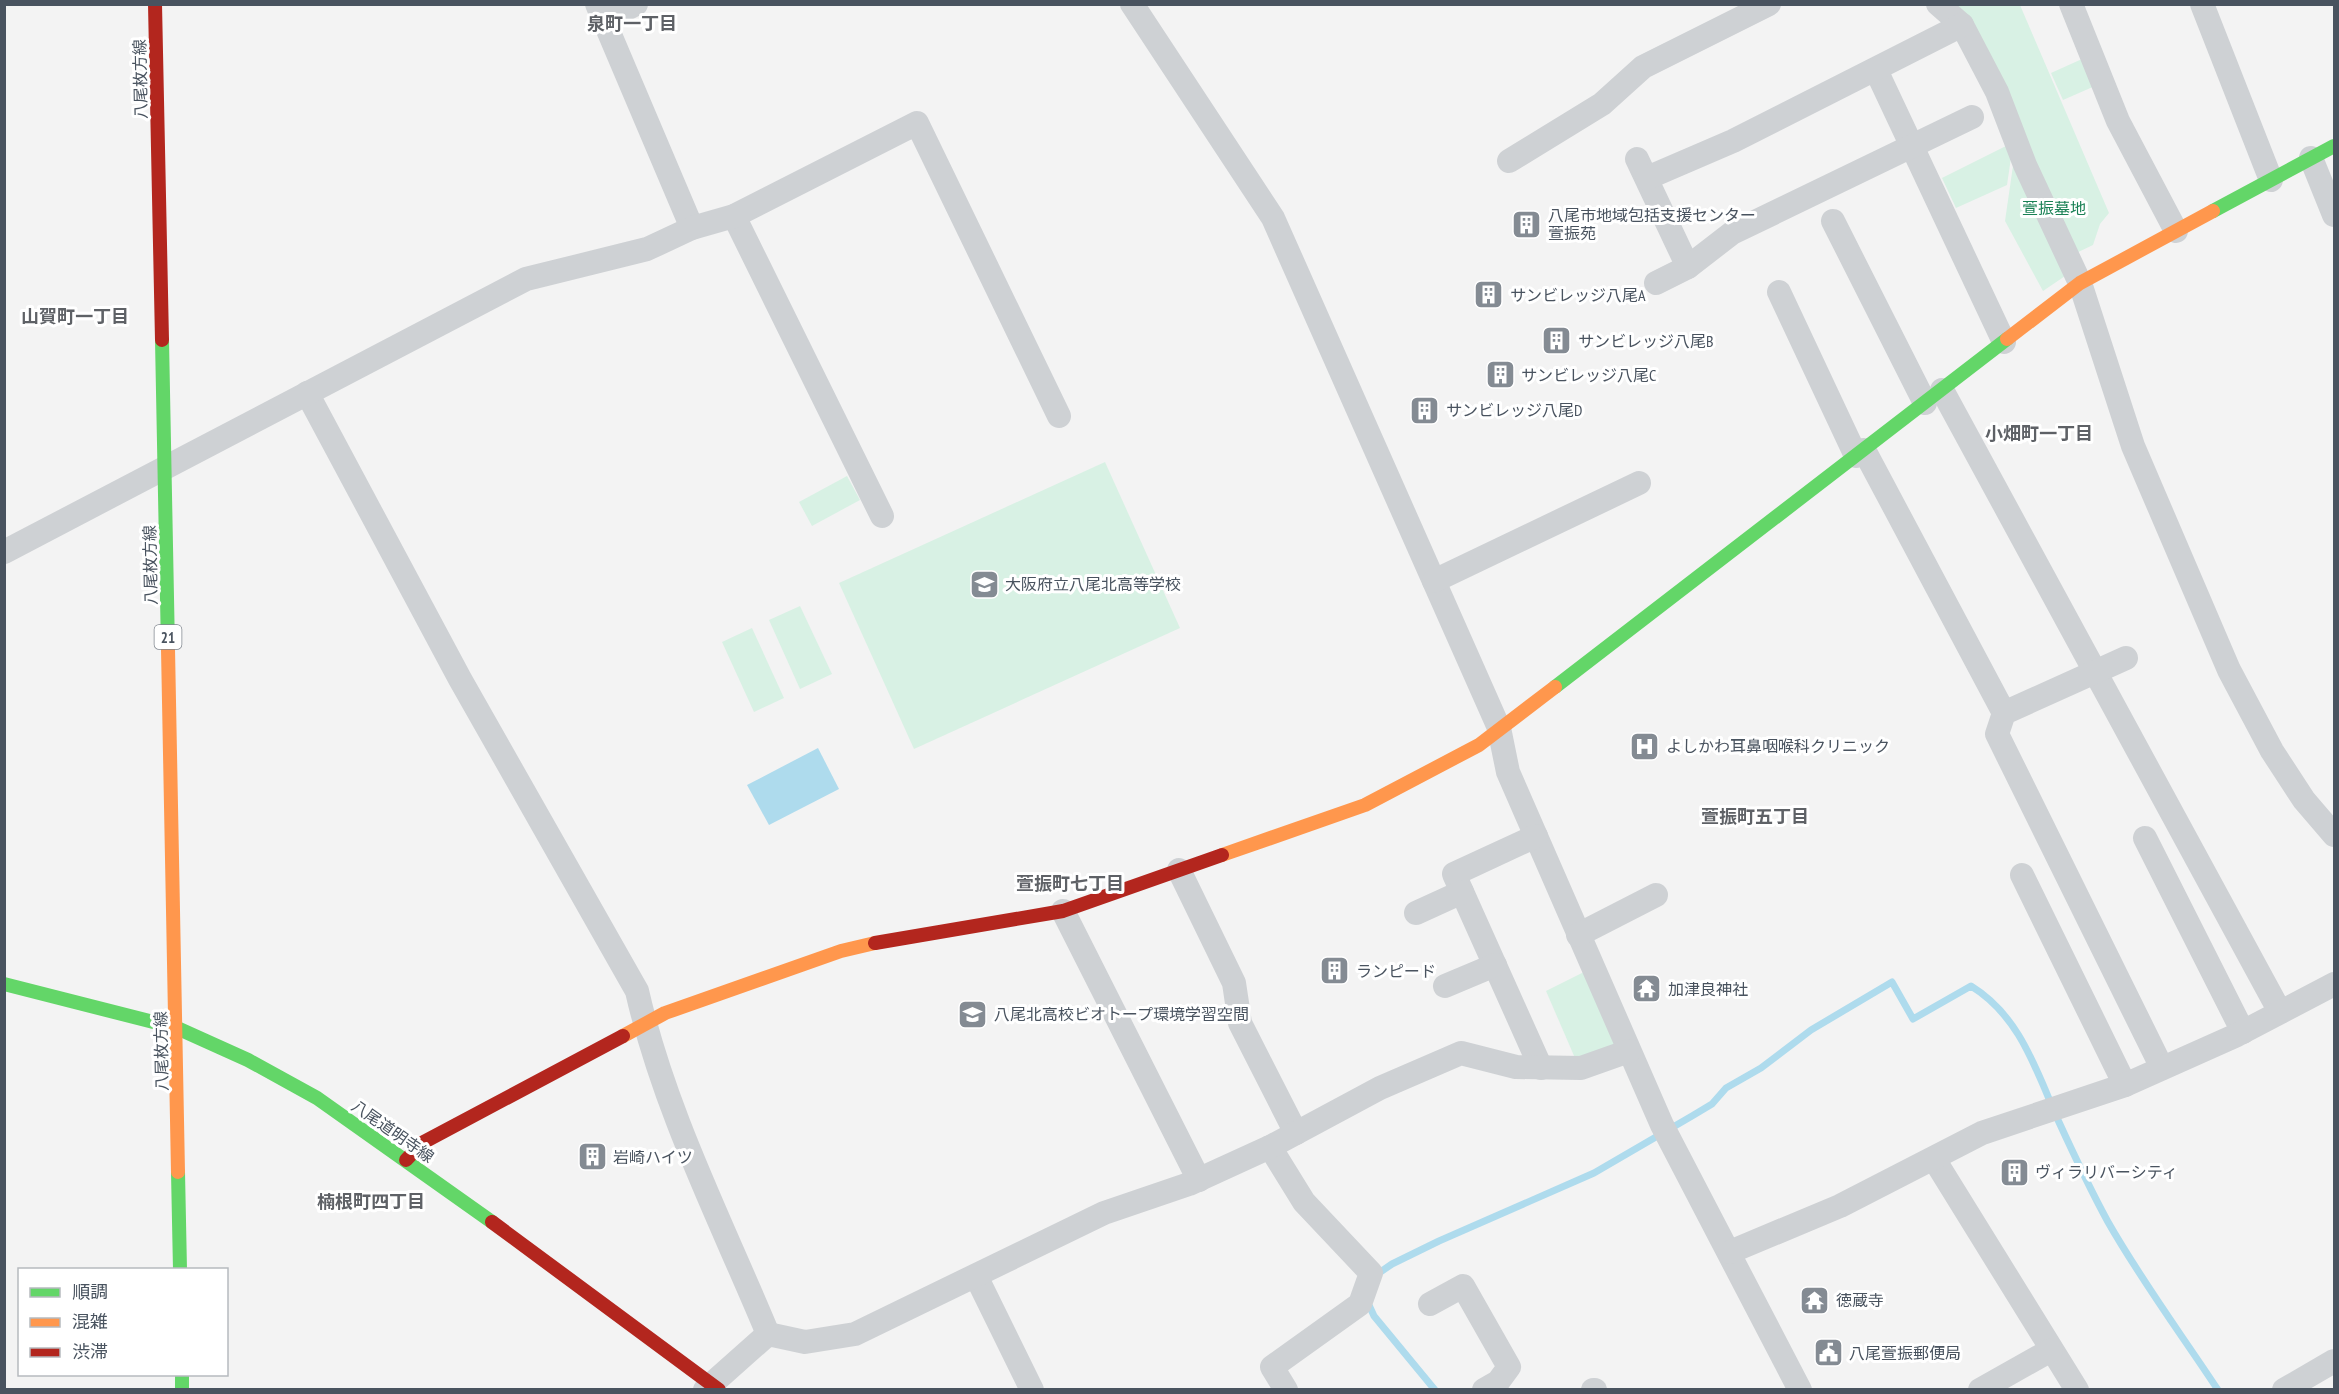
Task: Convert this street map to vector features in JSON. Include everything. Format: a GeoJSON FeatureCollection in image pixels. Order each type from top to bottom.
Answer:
{"type":"FeatureCollection","features":[{"type":"Feature","properties":{"kind":"street","name":"八尾枚方線"},"geometry":{"type":"LineString","coordinates":[[155,4],[180,1268]]}},
{"type":"Feature","properties":{"kind":"street"},"geometry":{"type":"LineString","coordinates":[[636,4],[601,13],[692,228]]}},
{"type":"Feature","properties":{"kind":"street"},"geometry":{"type":"LineString","coordinates":[[1132,4],[1273,218],[1499,728],[1508,771],[1629,1051],[1665,1131],[1730,1252],[1797,1389]]}},
{"type":"Feature","properties":{"kind":"street"},"geometry":{"type":"LineString","coordinates":[[1938,4],[1962,25],[1997,92],[2025,165],[2080,283],[2133,446],[2229,670],[2272,751],[2304,800],[2334,835]]}},
{"type":"Feature","properties":{"kind":"street"},"geometry":{"type":"LineString","coordinates":[[2071,4],[2118,121],[2176,231]]}},
{"type":"Feature","properties":{"kind":"street"},"geometry":{"type":"LineString","coordinates":[[2202,4],[2271,180]]}},
{"type":"Feature","properties":{"kind":"street"},"geometry":{"type":"LineString","coordinates":[[1509,161],[1602,104],[1643,67],[1766,5]]}},
{"type":"Feature","properties":{"kind":"street"},"geometry":{"type":"LineString","coordinates":[[1688,267],[1642,168],[1733,141],[1962,25]]}},
{"type":"Feature","properties":{"kind":"street"},"geometry":{"type":"LineString","coordinates":[[1876,70],[2004,342]]}},
{"type":"Feature","properties":{"kind":"street"},"geometry":{"type":"LineString","coordinates":[[1656,283],[1688,267],[1732,233],[1911,144],[1972,117]]}},
{"type":"Feature","properties":{"kind":"street"},"geometry":{"type":"LineString","coordinates":[[4,552],[526,279],[647,249],[692,228],[734,216],[917,123],[1059,416]]}},
{"type":"Feature","properties":{"kind":"street"},"geometry":{"type":"LineString","coordinates":[[406,1160],[422,1143],[644,1022],[842,951],[882,941],[1063,911],[1365,805],[1479,745],[2080,283],[2334,146]]}},
{"type":"Feature","properties":{"kind":"street"},"geometry":{"type":"LineString","coordinates":[[2311,158],[2334,215]]}},
{"type":"Feature","properties":{"kind":"street"},"geometry":{"type":"LineString","coordinates":[[734,216],[882,516]]}},
{"type":"Feature","properties":{"kind":"street"},"geometry":{"type":"LineString","coordinates":[[1833,221],[2096,672],[2280,1012]]}},
{"type":"Feature","properties":{"kind":"street"},"geometry":{"type":"LineString","coordinates":[[1779,291],[1860,453],[2004,713],[1997,734],[2162,1068]]}},
{"type":"Feature","properties":{"kind":"street"},"geometry":{"type":"LineString","coordinates":[[307,393],[460,680],[637,991],[644,1022],[700,1180],[768,1334]]}},
{"type":"Feature","properties":{"kind":"street"},"geometry":{"type":"LineString","coordinates":[[1434,581],[1517,531],[1592,496],[1639,483]]}},
{"type":"Feature","properties":{"kind":"street"},"geometry":{"type":"LineString","coordinates":[[2004,713],[2126,658]]}},
{"type":"Feature","properties":{"kind":"street"},"geometry":{"type":"LineString","coordinates":[[1536,836],[1454,874],[1541,1068]]}},
{"type":"Feature","properties":{"kind":"street"},"geometry":{"type":"LineString","coordinates":[[2145,838],[2243,1032]]}},
{"type":"Feature","properties":{"kind":"street"},"geometry":{"type":"LineString","coordinates":[[1179,870],[1234,983],[1240,1023],[1296,1133]]}},
{"type":"Feature","properties":{"kind":"street"},"geometry":{"type":"LineString","coordinates":[[2022,875],[2124,1085]]}},
{"type":"Feature","properties":{"kind":"street"},"geometry":{"type":"LineString","coordinates":[[1416,913],[1462,891]]}},
{"type":"Feature","properties":{"kind":"street"},"geometry":{"type":"LineString","coordinates":[[1578,934],[1656,895]]}},
{"type":"Feature","properties":{"kind":"street"},"geometry":{"type":"LineString","coordinates":[[1063,911],[1199,1179]]}},
{"type":"Feature","properties":{"kind":"street"},"geometry":{"type":"LineString","coordinates":[[1445,986],[1495,965]]}},
{"type":"Feature","properties":{"kind":"street","name":"八尾道明寺線"},"geometry":{"type":"LineString","coordinates":[[4,984],[177,1028],[248,1060],[317,1098],[406,1160],[712,1388]]}},
{"type":"Feature","properties":{"kind":"street"},"geometry":{"type":"LineString","coordinates":[[1730,1252],[1840,1206],[1982,1133],[2124,1085],[2243,1032],[2334,984]]}},
{"type":"Feature","properties":{"kind":"street"},"geometry":{"type":"LineString","coordinates":[[768,1334],[805,1342],[855,1334],[1104,1213],[1199,1179],[1270,1147],[1380,1089],[1461,1053],[1516,1067],[1581,1068],[1629,1051]]}},
{"type":"Feature","properties":{"kind":"street"},"geometry":{"type":"LineString","coordinates":[[1270,1147],[1304,1202],[1371,1273],[1360,1304],[1272,1367],[1286,1389]]}},
{"type":"Feature","properties":{"kind":"street"},"geometry":{"type":"LineString","coordinates":[[1934,1159],[2077,1389]]}},
{"type":"Feature","properties":{"kind":"street"},"geometry":{"type":"LineString","coordinates":[[976,1276],[1032,1389]]}},
{"type":"Feature","properties":{"kind":"street"},"geometry":{"type":"LineString","coordinates":[[1430,1304],[1463,1286],[1509,1367],[1508,1382],[1498,1382],[1484,1389]]}},
{"type":"Feature","properties":{"kind":"street"},"geometry":{"type":"LineString","coordinates":[[712,1388],[768,1334]]}},
{"type":"Feature","properties":{"kind":"street"},"geometry":{"type":"LineString","coordinates":[[1980,1389],[2051,1350]]}},
{"type":"Feature","properties":{"kind":"street"},"geometry":{"type":"LineString","coordinates":[[2291,1388],[2334,1361]]}},
{"type":"Feature","properties":{"kind":"green space","name":"萱振墓地"},"geometry":{"type":"Polygon","coordinates":[[[1954,5],[2020,5],[2109,213],[2100,224],[2093,245],[2072,255],[2071,272],[2043,291],[2005,221],[2015,152],[1954,5]]]}},
{"type":"Feature","properties":{"kind":"green space"},"geometry":{"type":"Polygon","coordinates":[[[2082,59],[2095,86],[2063,100],[2051,73],[2082,59]]]}},
{"type":"Feature","properties":{"kind":"green space"},"geometry":{"type":"Polygon","coordinates":[[[2008,145],[2012,151],[2007,185],[1956,208],[1942,178],[2008,145]]]}},
{"type":"Feature","properties":{"kind":"green space"},"geometry":{"type":"Polygon","coordinates":[[[1105,462],[1180,628],[914,749],[839,583],[1105,462]]]}},
{"type":"Feature","properties":{"kind":"green space"},"geometry":{"type":"Polygon","coordinates":[[[847,476],[860,500],[812,526],[799,502],[847,476]]]}},
{"type":"Feature","properties":{"kind":"green space"},"geometry":{"type":"Polygon","coordinates":[[[800,606],[832,674],[800,689],[769,620],[800,606]]]}},
{"type":"Feature","properties":{"kind":"green space"},"geometry":{"type":"Polygon","coordinates":[[[752,628],[784,698],[754,712],[722,642],[752,628]]]}},
{"type":"Feature","properties":{"kind":"green space"},"geometry":{"type":"Polygon","coordinates":[[[1586,971],[1621,1047],[1575,1058],[1546,991],[1586,971]]]}},
{"type":"Feature","properties":{"kind":"water"},"geometry":{"type":"Polygon","coordinates":[[[818,748],[839,789],[769,825],[747,785],[818,748]]]}},
{"type":"Feature","properties":{"kind":"waterway"},"geometry":{"type":"LineString","coordinates":[[1376,1275],[1392,1264],[1439,1241],[1594,1173],[1712,1104],[1726,1088],[1761,1068],[1811,1030],[1892,982],[1913,1019],[1971,986],[1988,998],[2014,1028],[2034,1064],[2070,1146],[2108,1222],[2218,1390]]}},
{"type":"Feature","properties":{"kind":"waterway"},"geometry":{"type":"LineString","coordinates":[[1368,1303],[1374,1316],[1435,1390]]}},
{"type":"Feature","properties":{"kind":"traffic: fast"},"geometry":{"type":"LineString","coordinates":[[2213,211],[2334,146]]}},
{"type":"Feature","properties":{"kind":"traffic: fast"},"geometry":{"type":"LineString","coordinates":[[1555,687],[2007,339]]}},
{"type":"Feature","properties":{"kind":"traffic: fast"},"geometry":{"type":"LineString","coordinates":[[162,340],[168,649]]}},
{"type":"Feature","properties":{"kind":"traffic: fast"},"geometry":{"type":"LineString","coordinates":[[4,984],[177,1028],[248,1060],[317,1098],[492,1222]]}},
{"type":"Feature","properties":{"kind":"traffic: fast"},"geometry":{"type":"LineString","coordinates":[[178,1172],[180,1268]]}},
{"type":"Feature","properties":{"kind":"traffic: fast"},"geometry":{"type":"LineString","coordinates":[[182,1376],[182,1390]]}},
{"type":"Feature","properties":{"kind":"traffic: slow"},"geometry":{"type":"LineString","coordinates":[[2007,339],[2080,283],[2213,211]]}},
{"type":"Feature","properties":{"kind":"traffic: slow"},"geometry":{"type":"LineString","coordinates":[[168,649],[178,1172]]}},
{"type":"Feature","properties":{"kind":"traffic: slow"},"geometry":{"type":"LineString","coordinates":[[1222,855],[1365,805],[1479,745],[1555,687]]}},
{"type":"Feature","properties":{"kind":"traffic: slow"},"geometry":{"type":"LineString","coordinates":[[623,1036],[665,1013],[841,951],[875,943]]}},
{"type":"Feature","properties":{"kind":"traffic: jam"},"geometry":{"type":"LineString","coordinates":[[155,4],[162,340]]}},
{"type":"Feature","properties":{"kind":"traffic: jam"},"geometry":{"type":"LineString","coordinates":[[875,943],[1063,911],[1222,855]]}},
{"type":"Feature","properties":{"kind":"traffic: jam"},"geometry":{"type":"LineString","coordinates":[[406,1160],[422,1143],[623,1036]]}},
{"type":"Feature","properties":{"kind":"traffic: jam"},"geometry":{"type":"LineString","coordinates":[[492,1222],[719,1390]]}},
{"type":"Feature","properties":{"kind":"place","name":"八尾市地域包括支援センター 萱振苑"},"geometry":{"type":"Point","coordinates":[1527,224]}},
{"type":"Feature","properties":{"kind":"place","name":"サンビレッジ八尾A"},"geometry":{"type":"Point","coordinates":[1489,295]}},
{"type":"Feature","properties":{"kind":"place","name":"サンビレッジ八尾B"},"geometry":{"type":"Point","coordinates":[1557,341]}},
{"type":"Feature","properties":{"kind":"place","name":"サンビレッジ八尾C"},"geometry":{"type":"Point","coordinates":[1500,375]}},
{"type":"Feature","properties":{"kind":"place","name":"サンビレッジ八尾D"},"geometry":{"type":"Point","coordinates":[1425,410]}},
{"type":"Feature","properties":{"kind":"place","name":"大阪府立八尾北高等学校"},"geometry":{"type":"Point","coordinates":[984,584]}},
{"type":"Feature","properties":{"kind":"place","name":"よしかわ耳鼻咽喉科クリニック"},"geometry":{"type":"Point","coordinates":[1645,746]}},
{"type":"Feature","properties":{"kind":"place","name":"ランピード"},"geometry":{"type":"Point","coordinates":[1335,971]}},
{"type":"Feature","properties":{"kind":"place","name":"加津良神社"},"geometry":{"type":"Point","coordinates":[1647,989]}},
{"type":"Feature","properties":{"kind":"place","name":"八尾北高校ビオトープ環境学習空間"},"geometry":{"type":"Point","coordinates":[973,1014]}},
{"type":"Feature","properties":{"kind":"place","name":"岩崎ハイツ"},"geometry":{"type":"Point","coordinates":[592,1157]}},
{"type":"Feature","properties":{"kind":"place","name":"ヴィラリバーシティ"},"geometry":{"type":"Point","coordinates":[2014,1172]}},
{"type":"Feature","properties":{"kind":"place","name":"徳蔵寺"},"geometry":{"type":"Point","coordinates":[1815,1300]}},
{"type":"Feature","properties":{"kind":"place","name":"八尾萱振郵便局"},"geometry":{"type":"Point","coordinates":[1828,1353]}},
{"type":"Feature","properties":{"kind":"district","name":"泉町一丁目"},"geometry":{"type":"Point","coordinates":[632,23]}},
{"type":"Feature","properties":{"kind":"district","name":"山賀町一丁目"},"geometry":{"type":"Point","coordinates":[75,316]}},
{"type":"Feature","properties":{"kind":"district","name":"小畑町一丁目"},"geometry":{"type":"Point","coordinates":[2039,433]}},
{"type":"Feature","properties":{"kind":"district","name":"萱振町五丁目"},"geometry":{"type":"Point","coordinates":[1755,816]}},
{"type":"Feature","properties":{"kind":"district","name":"萱振町七丁目"},"geometry":{"type":"Point","coordinates":[1070,883]}},
{"type":"Feature","properties":{"kind":"district","name":"楠根町四丁目"},"geometry":{"type":"Point","coordinates":[371,1201]}}]}
